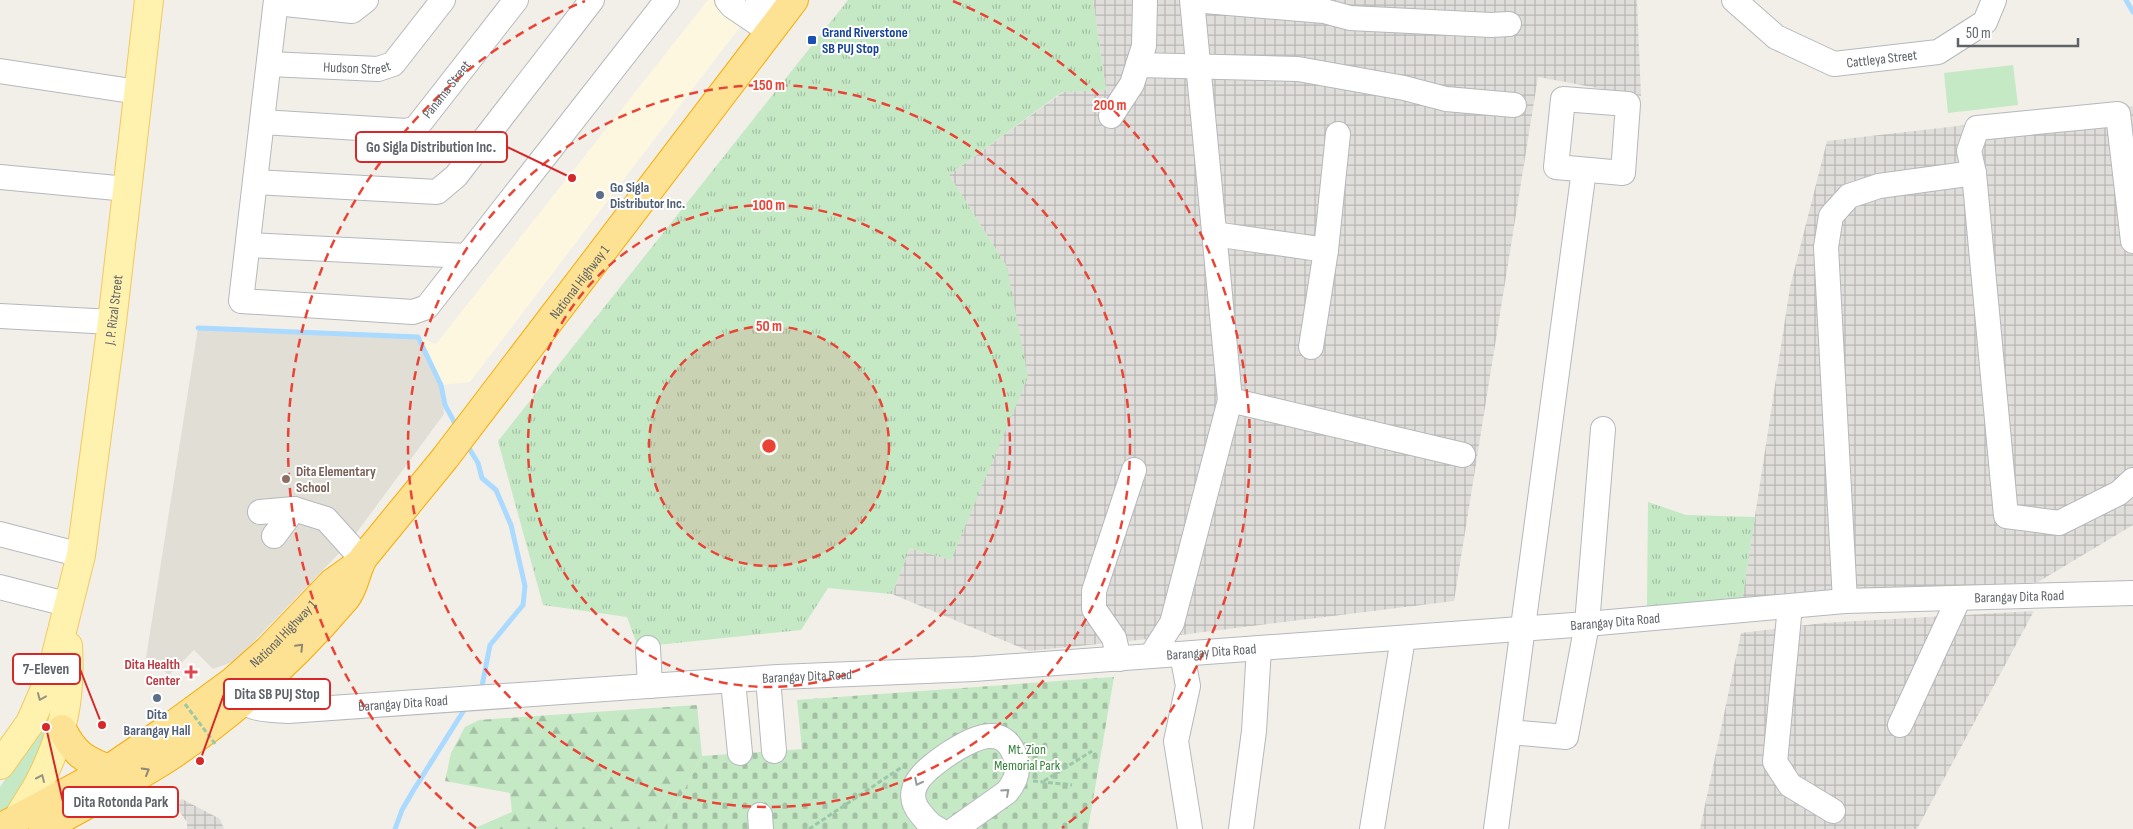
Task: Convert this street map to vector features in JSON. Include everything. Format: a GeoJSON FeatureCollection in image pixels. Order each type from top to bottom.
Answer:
{"type":"FeatureCollection","features":[{"type":"Feature","properties":{"kind":"highway","name":"National Highway 1"},"geometry":{"type":"LineString","coordinates":[[43,829],[157,764],[217,724],[234,694],[268,650],[332,583],[362,560],[445,458],[781,16]]}},
{"type":"Feature","properties":{"kind":"highway","name":"National Highway 1"},"geometry":{"type":"LineString","coordinates":[[9,825],[108,769],[169,728],[281,667],[348,596],[362,560]]}},
{"type":"Feature","properties":{"kind":"highway"},"geometry":{"type":"LineString","coordinates":[[62,729],[75,751],[84,759],[108,769]]}},
{"type":"Feature","properties":{"kind":"main road","name":"J. P. Rizal Street"},"geometry":{"type":"LineString","coordinates":[[0,765],[30,723],[51,675],[81,555],[112,322],[149,0]]}},
{"type":"Feature","properties":{"kind":"main road","name":"J. P. Rizal Street"},"geometry":{"type":"LineString","coordinates":[[9,825],[38,784],[62,729],[66,710],[69,671],[68,611]]}},
{"type":"Feature","properties":{"kind":"street"},"geometry":{"type":"LineString","coordinates":[[366,0],[352,11],[332,5],[276,2],[241,301],[413,312],[427,307],[667,0]]}},
{"type":"Feature","properties":{"kind":"street","name":"Hudson Street"},"geometry":{"type":"LineString","coordinates":[[269,64],[378,69],[393,64],[443,0]]}},
{"type":"Feature","properties":{"kind":"street","name":"Panama Street"},"geometry":{"type":"LineString","coordinates":[[262,122],[407,131],[416,128],[516,0]]}},
{"type":"Feature","properties":{"kind":"street"},"geometry":{"type":"LineString","coordinates":[[255,182],[437,192],[456,176],[592,0]]}},
{"type":"Feature","properties":{"kind":"street"},"geometry":{"type":"LineString","coordinates":[[727,0],[732,6],[781,16]]}},
{"type":"Feature","properties":{"kind":"street"},"geometry":{"type":"LineString","coordinates":[[758,0],[781,16]]}},
{"type":"Feature","properties":{"kind":"street"},"geometry":{"type":"LineString","coordinates":[[1111,116],[1132,84],[1144,46],[1145,0]]}},
{"type":"Feature","properties":{"kind":"street"},"geometry":{"type":"LineString","coordinates":[[1151,656],[1172,623],[1230,400],[1193,0],[1324,11],[1350,9],[1406,22],[1509,24]]}},
{"type":"Feature","properties":{"kind":"street","name":"Cattleya Street"},"geometry":{"type":"LineString","coordinates":[[1734,0],[1776,37],[1834,64],[1938,52],[1985,22],[1994,0]]}},
{"type":"Feature","properties":{"kind":"street"},"geometry":{"type":"LineString","coordinates":[[1138,65],[1243,66],[1298,69],[1404,88],[1446,99],[1514,105]]}},
{"type":"Feature","properties":{"kind":"street"},"geometry":{"type":"LineString","coordinates":[[0,71],[138,92]]}},
{"type":"Feature","properties":{"kind":"street"},"geometry":{"type":"LineString","coordinates":[[2133,241],[2118,114],[1977,128],[1969,150],[1974,173],[2006,516],[2059,523],[2119,493],[2133,480]]}},
{"type":"Feature","properties":{"kind":"street"},"geometry":{"type":"LineString","coordinates":[[1311,347],[1326,250],[1338,134]]}},
{"type":"Feature","properties":{"kind":"street"},"geometry":{"type":"LineString","coordinates":[[1496,829],[1584,170]]}},
{"type":"Feature","properties":{"kind":"street"},"geometry":{"type":"LineString","coordinates":[[1845,601],[1826,246],[1831,216],[1849,196],[1879,186],[1974,173]]}},
{"type":"Feature","properties":{"kind":"street"},"geometry":{"type":"LineString","coordinates":[[0,177],[126,189]]}},
{"type":"Feature","properties":{"kind":"street"},"geometry":{"type":"LineString","coordinates":[[1214,234],[1326,250]]}},
{"type":"Feature","properties":{"kind":"street"},"geometry":{"type":"LineString","coordinates":[[248,245],[467,256]]}},
{"type":"Feature","properties":{"kind":"street"},"geometry":{"type":"LineString","coordinates":[[0,316],[112,322]]}},
{"type":"Feature","properties":{"kind":"street"},"geometry":{"type":"LineString","coordinates":[[1230,400],[1463,455]]}},
{"type":"Feature","properties":{"kind":"street"},"geometry":{"type":"LineString","coordinates":[[1509,732],[1566,737],[1587,624],[1603,428]]}},
{"type":"Feature","properties":{"kind":"street"},"geometry":{"type":"LineString","coordinates":[[1119,658],[1114,638],[1094,609],[1094,591],[1134,470]]}},
{"type":"Feature","properties":{"kind":"street"},"geometry":{"type":"LineString","coordinates":[[260,512],[294,509],[326,519],[362,560]]}},
{"type":"Feature","properties":{"kind":"street"},"geometry":{"type":"LineString","coordinates":[[274,536],[294,509]]}},
{"type":"Feature","properties":{"kind":"street"},"geometry":{"type":"LineString","coordinates":[[0,534],[81,555]]}},
{"type":"Feature","properties":{"kind":"street"},"geometry":{"type":"LineString","coordinates":[[0,587],[68,611]]}},
{"type":"Feature","properties":{"kind":"street","name":"Barangay Dita Road"},"geometry":{"type":"LineString","coordinates":[[234,694],[263,710],[288,711],[768,678],[974,669],[1587,624],[1845,601],[2133,593]]}},
{"type":"Feature","properties":{"kind":"street"},"geometry":{"type":"LineString","coordinates":[[1900,725],[1959,598]]}},
{"type":"Feature","properties":{"kind":"street"},"geometry":{"type":"LineString","coordinates":[[1790,606],[1775,762],[1790,785],[1833,810]]}},
{"type":"Feature","properties":{"kind":"street"},"geometry":{"type":"LineString","coordinates":[[1372,829],[1403,638]]}},
{"type":"Feature","properties":{"kind":"street"},"geometry":{"type":"LineString","coordinates":[[648,648],[650,686]]}},
{"type":"Feature","properties":{"kind":"street"},"geometry":{"type":"LineString","coordinates":[[1241,829],[1254,731],[1259,648]]}},
{"type":"Feature","properties":{"kind":"street"},"geometry":{"type":"LineString","coordinates":[[1182,654],[1188,686],[1176,742],[1190,829]]}},
{"type":"Feature","properties":{"kind":"street"},"geometry":{"type":"LineString","coordinates":[[281,667],[272,684],[271,693],[275,705],[288,711]]}},
{"type":"Feature","properties":{"kind":"street"},"geometry":{"type":"LineString","coordinates":[[768,678],[774,751]]}},
{"type":"Feature","properties":{"kind":"street"},"geometry":{"type":"LineString","coordinates":[[733,681],[740,753]]}},
{"type":"Feature","properties":{"kind":"street"},"geometry":{"type":"LineString","coordinates":[[736,711],[770,708]]}},
{"type":"Feature","properties":{"kind":"street"},"geometry":{"type":"LineString","coordinates":[[938,829],[930,824],[916,808],[914,791],[920,778],[930,766],[970,740],[986,736],[995,737],[1009,746],[1014,753],[1018,769],[1016,778],[1007,792],[965,826]]}},
{"type":"Feature","properties":{"kind":"path"},"geometry":{"type":"LineString","coordinates":[[185,704],[216,745]]}},
{"type":"Feature","properties":{"kind":"path"},"geometry":{"type":"LineString","coordinates":[[1044,782],[1092,751]]}},
{"type":"Feature","properties":{"kind":"path"},"geometry":{"type":"LineString","coordinates":[[809,829],[903,766]]}},
{"type":"Feature","properties":{"kind":"path"},"geometry":{"type":"LineString","coordinates":[[1027,780],[1072,785]]}},
{"type":"Feature","properties":{"kind":"shaded area"},"geometry":{"type":"Polygon","coordinates":[[[708,0],[716,0],[742,24],[470,382],[441,385],[418,337],[436,344],[708,0]]]}},
{"type":"Feature","properties":{"kind":"shaded area"},"geometry":{"type":"Polygon","coordinates":[[[1093,0],[1637,0],[1641,96],[1538,77],[1454,601],[1148,639],[1029,651],[892,594],[910,548],[951,560],[1007,267],[949,175],[1063,92],[1106,90],[1093,0]]]}},
{"type":"Feature","properties":{"kind":"shaded area"},"geometry":{"type":"Polygon","coordinates":[[[2133,106],[2133,525],[2038,582],[1742,601],[1790,287],[1827,141],[2133,106]]]}},
{"type":"Feature","properties":{"kind":"shaded area","name":"Dita Elementary School"},"geometry":{"type":"Polygon","coordinates":[[[198,328],[418,337],[441,385],[444,414],[349,543],[235,661],[213,669],[194,650],[169,675],[146,658],[198,328]]]}},
{"type":"Feature","properties":{"kind":"shaded area"},"geometry":{"type":"Polygon","coordinates":[[[2034,611],[1917,829],[1700,829],[1741,633],[1823,623],[2034,611]]]}},
{"type":"Feature","properties":{"kind":"shaded area"},"geometry":{"type":"Polygon","coordinates":[[[182,799],[220,819],[224,829],[187,829],[187,822],[173,803],[182,799]]]}},
{"type":"Feature","properties":{"kind":"green space"},"geometry":{"type":"Polygon","coordinates":[[[848,0],[1093,0],[1106,90],[1062,92],[949,175],[1007,267],[1028,377],[951,560],[910,548],[892,594],[828,588],[801,630],[638,647],[627,617],[543,605],[498,441],[848,0]]]}},
{"type":"Feature","properties":{"kind":"green space"},"geometry":{"type":"Polygon","coordinates":[[[2013,65],[2018,105],[1948,113],[1944,73],[2013,65]]]}},
{"type":"Feature","properties":{"kind":"green space"},"geometry":{"type":"Polygon","coordinates":[[[1648,502],[1686,515],[1755,517],[1742,601],[1647,606],[1648,502]]]}},
{"type":"Feature","properties":{"kind":"green space","name":"Mt. Zion Memorial Park"},"geometry":{"type":"Polygon","coordinates":[[[1114,677],[1088,829],[664,829],[702,756],[802,749],[797,700],[1114,677]]]}},
{"type":"Feature","properties":{"kind":"green space"},"geometry":{"type":"Polygon","coordinates":[[[56,678],[65,694],[20,805],[0,818],[0,787],[8,775],[56,678]]]}},
{"type":"Feature","properties":{"kind":"green space"},"geometry":{"type":"Polygon","coordinates":[[[697,705],[702,756],[664,829],[473,829],[512,812],[510,793],[445,781],[451,753],[465,727],[479,720],[697,705]]]}},
{"type":"Feature","properties":{"kind":"waterway"},"geometry":{"type":"LineString","coordinates":[[2126,0],[2133,12]]}},
{"type":"Feature","properties":{"kind":"waterway"},"geometry":{"type":"LineString","coordinates":[[198,328],[418,337],[441,385],[445,405],[458,429]]}},
{"type":"Feature","properties":{"kind":"waterway"},"geometry":{"type":"LineString","coordinates":[[467,445],[478,463],[482,478],[496,490],[511,525],[525,586],[523,605],[490,645],[482,686],[479,690]]}},
{"type":"Feature","properties":{"kind":"waterway"},"geometry":{"type":"LineString","coordinates":[[395,829],[402,810],[413,791],[466,707]]}},
{"type":"Feature","properties":{"kind":"place","name":"Grand Riverstone SB PUJ Stop"},"geometry":{"type":"Point","coordinates":[812,40]}},
{"type":"Feature","properties":{"kind":"place","name":"Go Sigla Distribution Inc."},"geometry":{"type":"Point","coordinates":[572,178]}},
{"type":"Feature","properties":{"kind":"place","name":"Go Sigla Distributor Inc."},"geometry":{"type":"Point","coordinates":[600,195]}},
{"type":"Feature","properties":{"kind":"place","name":"Dita Elementary School"},"geometry":{"type":"Point","coordinates":[286,479]}},
{"type":"Feature","properties":{"kind":"place","name":"Dita Health Center"},"geometry":{"type":"Point","coordinates":[191,672]}},
{"type":"Feature","properties":{"kind":"place","name":"Dita Barangay Hall"},"geometry":{"type":"Point","coordinates":[157,698]}},
{"type":"Feature","properties":{"kind":"place","name":"7-Eleven"},"geometry":{"type":"Point","coordinates":[102,725]}},
{"type":"Feature","properties":{"kind":"place","name":"Dita Rotonda Park"},"geometry":{"type":"Point","coordinates":[46,727]}},
{"type":"Feature","properties":{"kind":"place","name":"Dita SB PUJ Stop"},"geometry":{"type":"Point","coordinates":[200,761]}}]}
